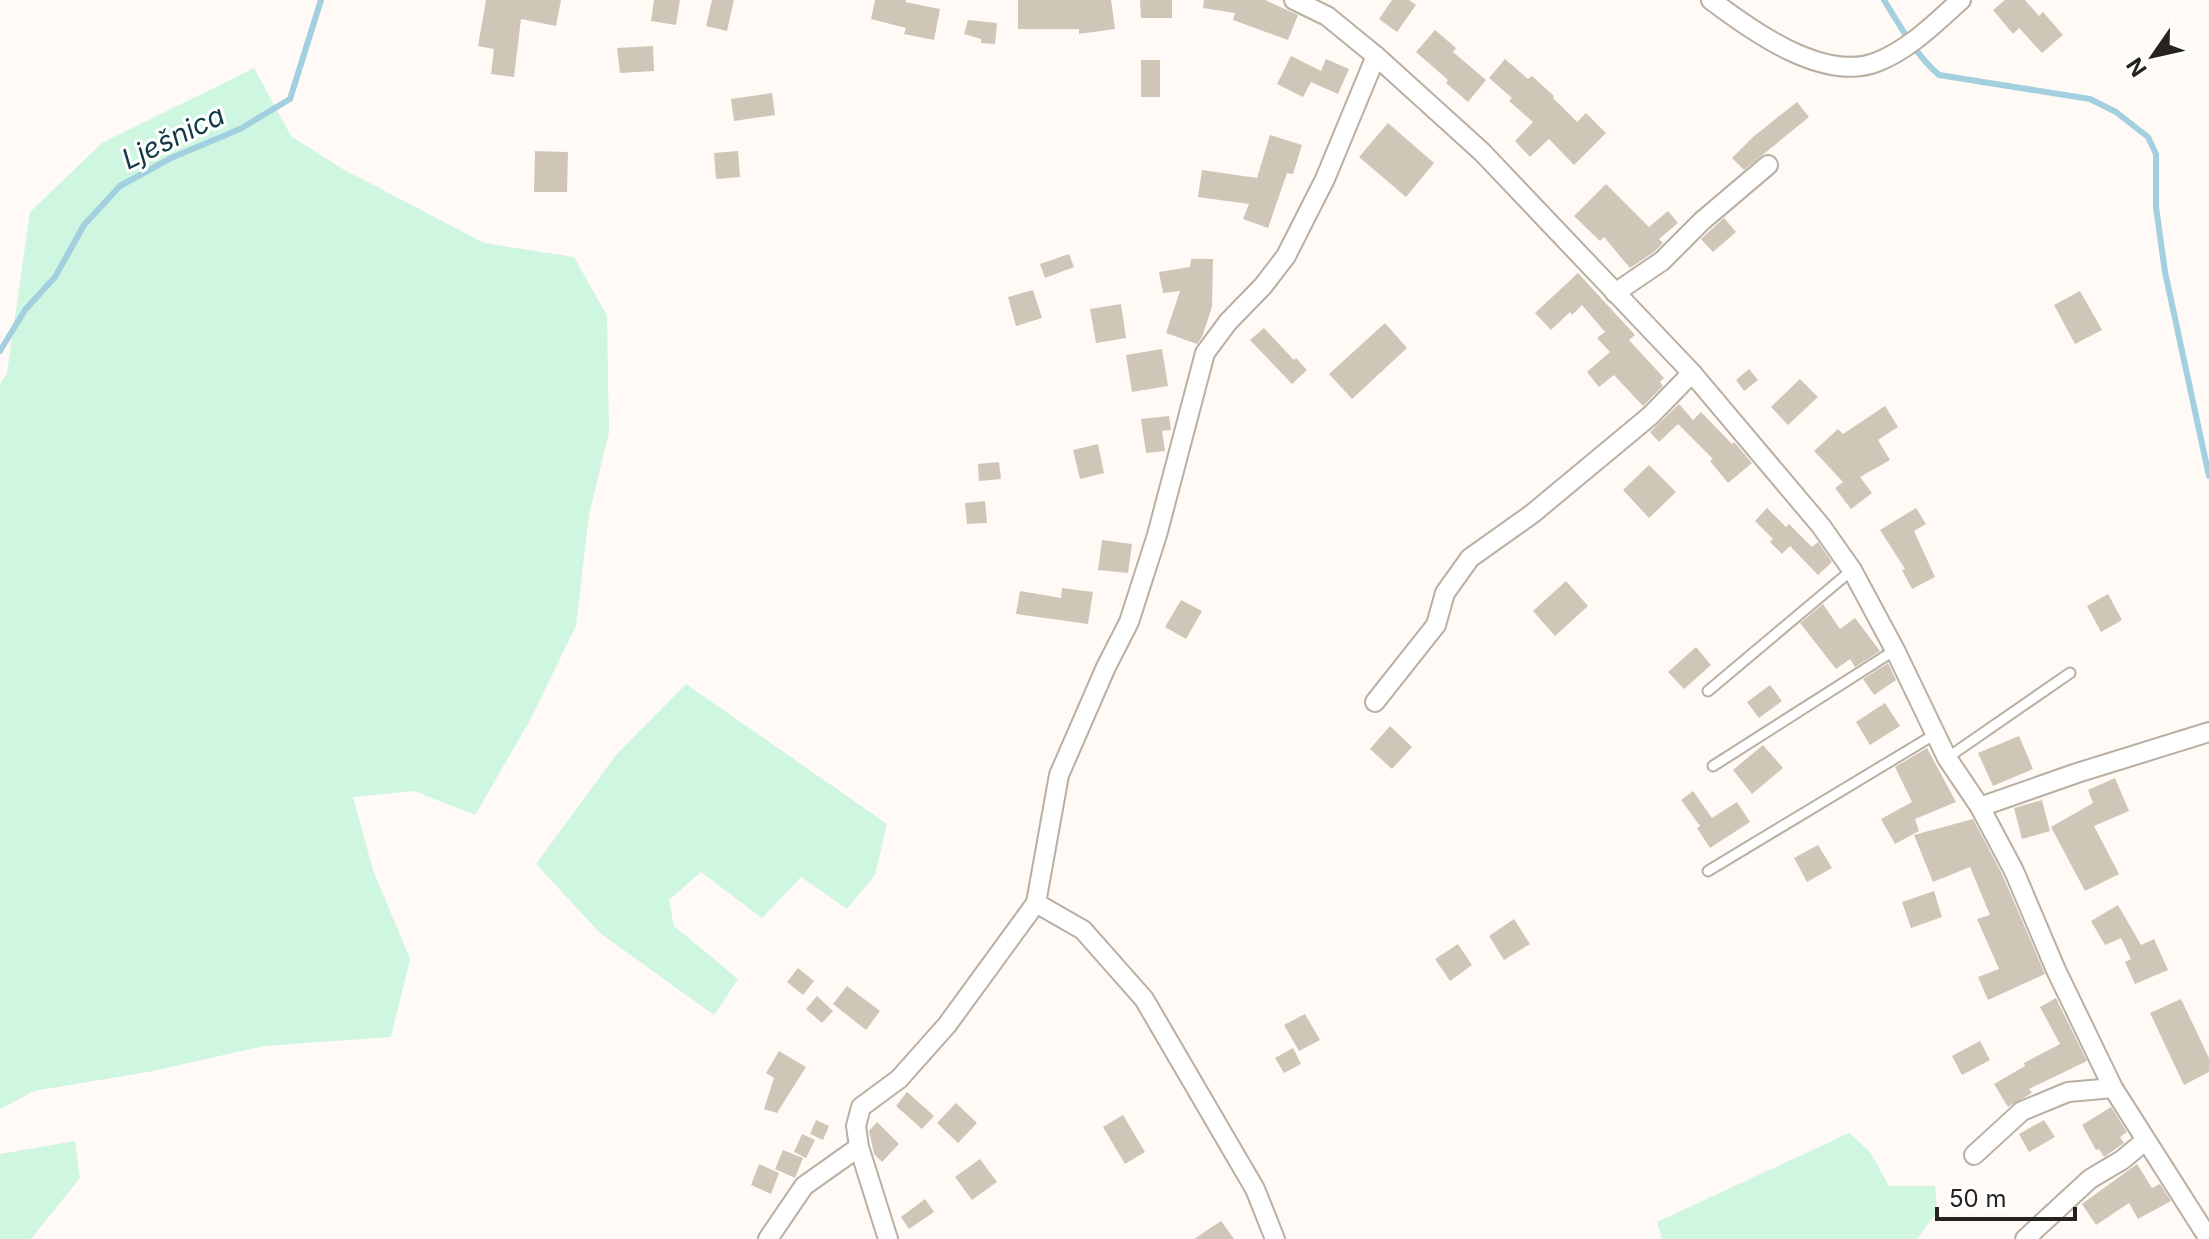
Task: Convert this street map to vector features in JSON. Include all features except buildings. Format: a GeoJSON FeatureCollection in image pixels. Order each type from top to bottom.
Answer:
{"type":"FeatureCollection","features":[{"type":"Feature","properties":{"kind":"street"},"geometry":{"type":"LineString","coordinates":[[1294,0],[1327,16],[1482,152],[1692,373],[1821,526],[1852,570],[1947,758],[1980,807],[2014,871],[2056,970],[2113,1088],[2209,1239]]}},
{"type":"Feature","properties":{"kind":"street"},"geometry":{"type":"LineString","coordinates":[[1711,0],[1786,49],[1817,62],[1859,67],[1877,62],[1922,35],[1961,0]]}},
{"type":"Feature","properties":{"kind":"street"},"geometry":{"type":"LineString","coordinates":[[888,1239],[859,1147],[856,1126],[861,1107],[899,1079],[947,1025],[1036,903],[1059,775],[1129,622],[1157,535],[1205,353],[1286,256],[1325,179],[1376,56]]}},
{"type":"Feature","properties":{"kind":"street"},"geometry":{"type":"LineString","coordinates":[[1615,293],[1662,261],[1702,221],[1768,165]]}},
{"type":"Feature","properties":{"kind":"street"},"geometry":{"type":"LineString","coordinates":[[1375,702],[1436,625],[1445,593],[1470,558],[1532,514],[1650,416],[1692,373]]}},
{"type":"Feature","properties":{"kind":"street"},"geometry":{"type":"LineString","coordinates":[[1980,807],[2209,732]]}},
{"type":"Feature","properties":{"kind":"street"},"geometry":{"type":"LineString","coordinates":[[1036,903],[1083,930],[1144,999],[1255,1189],[1275,1239]]}},
{"type":"Feature","properties":{"kind":"street"},"geometry":{"type":"LineString","coordinates":[[1974,1155],[2022,1111],[2068,1092],[2113,1088]]}},
{"type":"Feature","properties":{"kind":"street"},"geometry":{"type":"LineString","coordinates":[[2025,1239],[2090,1179],[2122,1160],[2145,1141]]}},
{"type":"Feature","properties":{"kind":"street"},"geometry":{"type":"LineString","coordinates":[[768,1239],[804,1186],[859,1147]]}},
{"type":"Feature","properties":{"kind":"lane"},"geometry":{"type":"LineString","coordinates":[[1708,691],[1852,570]]}},
{"type":"Feature","properties":{"kind":"lane"},"geometry":{"type":"LineString","coordinates":[[1713,766],[1895,650]]}},
{"type":"Feature","properties":{"kind":"lane"},"geometry":{"type":"LineString","coordinates":[[1947,758],[2070,673]]}},
{"type":"Feature","properties":{"kind":"lane"},"geometry":{"type":"LineString","coordinates":[[1708,871],[1937,733]]}},
{"type":"Feature","properties":{"kind":"green space"},"geometry":{"type":"Polygon","coordinates":[[[254,68],[291,136],[341,168],[484,243],[574,257],[607,316],[609,432],[589,515],[576,626],[529,722],[475,815],[414,791],[353,797],[373,870],[410,959],[391,1037],[264,1046],[148,1072],[34,1091],[0,1109],[0,384],[7,373],[30,212],[102,143],[254,68]]]}},
{"type":"Feature","properties":{"kind":"green space"},"geometry":{"type":"Polygon","coordinates":[[[686,684],[887,824],[875,875],[847,909],[801,877],[762,918],[701,872],[669,900],[674,926],[738,979],[714,1015],[600,933],[536,864],[616,755],[686,684]]]}},
{"type":"Feature","properties":{"kind":"green space"},"geometry":{"type":"Polygon","coordinates":[[[1849,1133],[1870,1152],[1889,1186],[1935,1186],[1937,1212],[1917,1239],[1662,1239],[1657,1222],[1849,1133]]]}},
{"type":"Feature","properties":{"kind":"green space"},"geometry":{"type":"Polygon","coordinates":[[[75,1141],[80,1178],[31,1239],[0,1239],[0,1154],[75,1141]]]}},
{"type":"Feature","properties":{"kind":"waterway","name":"Lješnica"},"geometry":{"type":"LineString","coordinates":[[0,351],[25,310],[55,277],[84,225],[120,186],[171,158],[240,129],[290,99],[321,0]]}},
{"type":"Feature","properties":{"kind":"waterway"},"geometry":{"type":"LineString","coordinates":[[1884,0],[1902,30],[1939,75],[2090,99],[2116,112],[2148,137],[2156,154],[2156,207],[2165,272],[2209,476]]}}]}
